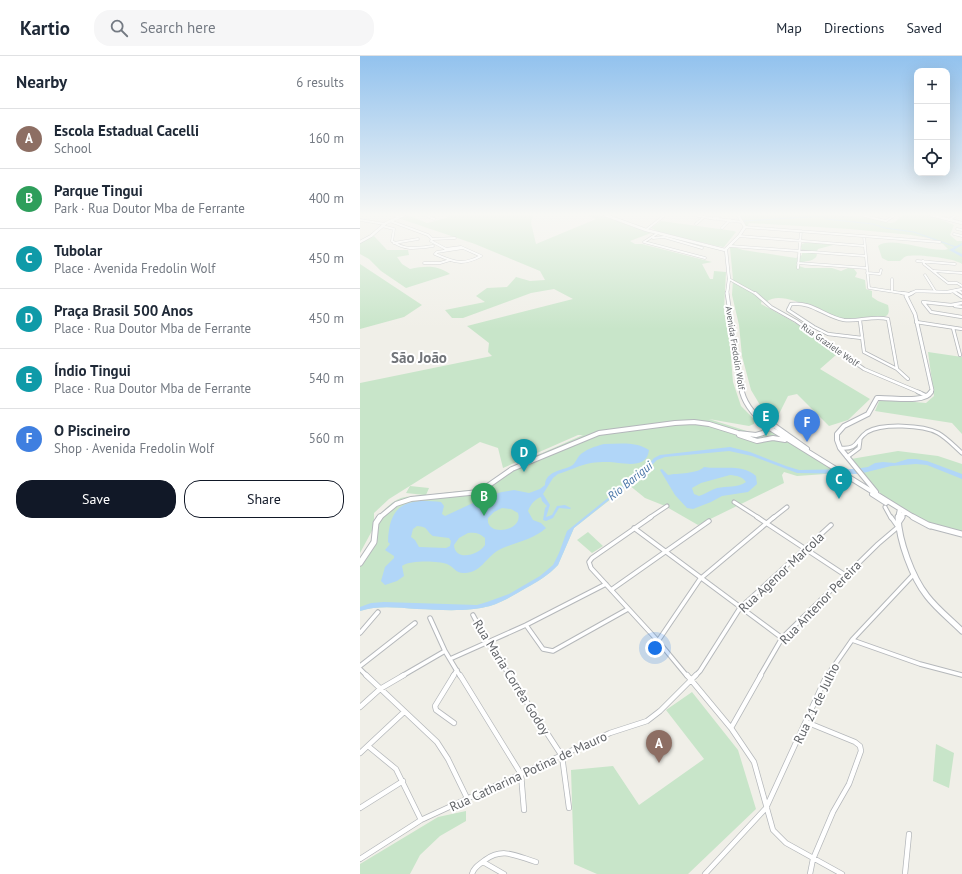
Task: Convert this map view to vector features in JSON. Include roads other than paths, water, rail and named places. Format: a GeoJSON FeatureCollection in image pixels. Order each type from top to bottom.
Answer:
{"type":"FeatureCollection","features":[{"type":"Feature","properties":{"kind":"street"},"geometry":{"type":"LineString","coordinates":[[438,253],[435,254],[460,264],[481,256],[475,253]]}},
{"type":"Feature","properties":{"kind":"street"},"geometry":{"type":"LineString","coordinates":[[687,253],[705,258]]}},
{"type":"Feature","properties":{"kind":"street","name":"Avenida Fredolin Wolf"},"geometry":{"type":"LineString","coordinates":[[726,253],[729,281],[727,294],[729,313],[745,402],[770,428],[879,495],[902,512]]}},
{"type":"Feature","properties":{"kind":"street"},"geometry":{"type":"LineString","coordinates":[[798,268],[799,253]]}},
{"type":"Feature","properties":{"kind":"street"},"geometry":{"type":"LineString","coordinates":[[819,253],[866,256],[869,288],[908,294],[916,291],[955,291],[962,288],[956,283],[948,283],[924,264],[924,261]]}},
{"type":"Feature","properties":{"kind":"street"},"geometry":{"type":"LineString","coordinates":[[424,263],[440,263],[450,260]]}},
{"type":"Feature","properties":{"kind":"street"},"geometry":{"type":"LineString","coordinates":[[917,261],[955,264]]}},
{"type":"Feature","properties":{"kind":"street"},"geometry":{"type":"LineString","coordinates":[[798,262],[867,268]]}},
{"type":"Feature","properties":{"kind":"street"},"geometry":{"type":"LineString","coordinates":[[867,273],[880,274],[881,270]]}},
{"type":"Feature","properties":{"kind":"street"},"geometry":{"type":"LineString","coordinates":[[932,270],[962,273]]}},
{"type":"Feature","properties":{"kind":"street"},"geometry":{"type":"LineString","coordinates":[[925,275],[935,291]]}},
{"type":"Feature","properties":{"kind":"street"},"geometry":{"type":"LineString","coordinates":[[892,280],[892,291]]}},
{"type":"Feature","properties":{"kind":"street","name":"Rua Graziele Wolf"},"geometry":{"type":"LineString","coordinates":[[729,281],[738,283],[753,291],[770,306],[808,329],[864,369],[928,397]]}},
{"type":"Feature","properties":{"kind":"street"},"geometry":{"type":"LineString","coordinates":[[955,291],[962,296]]}},
{"type":"Feature","properties":{"kind":"street"},"geometry":{"type":"LineString","coordinates":[[879,495],[840,448],[836,440],[839,430],[867,415],[877,398],[890,397],[921,399],[928,397],[931,394],[932,390],[915,314],[906,298],[908,294]]}},
{"type":"Feature","properties":{"kind":"street"},"geometry":{"type":"LineString","coordinates":[[962,307],[924,302],[931,313],[962,317]]}},
{"type":"Feature","properties":{"kind":"street"},"geometry":{"type":"LineString","coordinates":[[862,338],[833,336],[814,327],[788,310],[789,306],[796,303],[805,303],[832,317],[844,320],[860,321],[880,317],[886,318],[889,321],[897,369]]}},
{"type":"Feature","properties":{"kind":"street"},"geometry":{"type":"LineString","coordinates":[[951,305],[962,303]]}},
{"type":"Feature","properties":{"kind":"street"},"geometry":{"type":"LineString","coordinates":[[860,321],[865,354],[897,369],[908,379]]}},
{"type":"Feature","properties":{"kind":"street"},"geometry":{"type":"LineString","coordinates":[[916,322],[962,329]]}},
{"type":"Feature","properties":{"kind":"street"},"geometry":{"type":"LineString","coordinates":[[808,329],[814,327]]}},
{"type":"Feature","properties":{"kind":"street"},"geometry":{"type":"LineString","coordinates":[[953,328],[960,356]]}},
{"type":"Feature","properties":{"kind":"street"},"geometry":{"type":"LineString","coordinates":[[360,563],[374,542],[376,523],[379,518],[391,507],[402,501],[479,492],[512,469],[599,433],[681,422],[701,422],[717,425],[747,435],[761,434],[770,428]]}},
{"type":"Feature","properties":{"kind":"street"},"geometry":{"type":"LineString","coordinates":[[717,425],[752,440],[776,438],[789,439]]}},
{"type":"Feature","properties":{"kind":"street"},"geometry":{"type":"LineString","coordinates":[[840,448],[848,449],[854,447],[863,435],[879,427],[925,430],[939,434],[962,453]]}},
{"type":"Feature","properties":{"kind":"street"},"geometry":{"type":"LineString","coordinates":[[770,428],[769,434],[776,438]]}},
{"type":"Feature","properties":{"kind":"street"},"geometry":{"type":"LineString","coordinates":[[847,456],[859,448],[860,440]]}},
{"type":"Feature","properties":{"kind":"street"},"geometry":{"type":"LineString","coordinates":[[848,449],[852,453]]}},
{"type":"Feature","properties":{"kind":"street"},"geometry":{"type":"LineString","coordinates":[[859,483],[863,479],[862,476]]}},
{"type":"Feature","properties":{"kind":"street","name":"Avenida Fredolin Wolf"},"geometry":{"type":"LineString","coordinates":[[859,483],[902,512],[930,526],[962,534]]}},
{"type":"Feature","properties":{"kind":"street"},"geometry":{"type":"LineString","coordinates":[[734,502],[845,575]]}},
{"type":"Feature","properties":{"kind":"street"},"geometry":{"type":"LineString","coordinates":[[667,506],[592,558],[589,562],[611,590],[658,641],[731,728],[754,762],[762,786],[766,808],[773,830],[786,843],[842,874]]}},
{"type":"Feature","properties":{"kind":"street"},"geometry":{"type":"LineString","coordinates":[[658,641],[700,579],[787,507]]}},
{"type":"Feature","properties":{"kind":"street"},"geometry":{"type":"LineString","coordinates":[[885,507],[894,523],[898,525]]}},
{"type":"Feature","properties":{"kind":"street"},"geometry":{"type":"LineString","coordinates":[[898,525],[902,512]]}},
{"type":"Feature","properties":{"kind":"street"},"geometry":{"type":"LineString","coordinates":[[902,512],[898,525],[914,574],[930,600],[962,631]]}},
{"type":"Feature","properties":{"kind":"street"},"geometry":{"type":"LineString","coordinates":[[611,590],[709,521]]}},
{"type":"Feature","properties":{"kind":"street","name":"Rua Agenor Marcola"},"geometry":{"type":"LineString","coordinates":[[691,679],[700,671],[740,608],[831,525]]}},
{"type":"Feature","properties":{"kind":"street","name":"Rua Antenor Pereira"},"geometry":{"type":"LineString","coordinates":[[731,728],[782,638],[898,525]]}},
{"type":"Feature","properties":{"kind":"street"},"geometry":{"type":"LineString","coordinates":[[634,528],[700,579],[782,638]]}},
{"type":"Feature","properties":{"kind":"street","name":"Rua 21 de Julho"},"geometry":{"type":"LineString","coordinates":[[705,874],[766,808],[829,670],[852,640],[914,574]]}},
{"type":"Feature","properties":{"kind":"street"},"geometry":{"type":"LineString","coordinates":[[450,659],[526,625],[606,584]]}},
{"type":"Feature","properties":{"kind":"street"},"geometry":{"type":"LineString","coordinates":[[526,625],[543,649],[553,651],[628,609]]}},
{"type":"Feature","properties":{"kind":"street"},"geometry":{"type":"LineString","coordinates":[[360,633],[378,612]]}},
{"type":"Feature","properties":{"kind":"street","name":"Rua Maria Corrêa Godoy"},"geometry":{"type":"LineString","coordinates":[[473,615],[488,643],[562,756],[570,808]]}},
{"type":"Feature","properties":{"kind":"street"},"geometry":{"type":"LineString","coordinates":[[430,618],[445,651],[521,774],[524,810]]}},
{"type":"Feature","properties":{"kind":"street"},"geometry":{"type":"LineString","coordinates":[[415,623],[360,668],[380,689],[437,742],[448,759],[467,798]]}},
{"type":"Feature","properties":{"kind":"street"},"geometry":{"type":"LineString","coordinates":[[852,640],[920,664],[962,675]]}},
{"type":"Feature","properties":{"kind":"street"},"geometry":{"type":"LineString","coordinates":[[360,707],[380,689],[445,651]]}},
{"type":"Feature","properties":{"kind":"street"},"geometry":{"type":"LineString","coordinates":[[454,723],[436,710],[435,706],[457,670]]}},
{"type":"Feature","properties":{"kind":"street","name":"Rua Catharina Potina de Mauro"},"geometry":{"type":"LineString","coordinates":[[360,859],[421,820],[467,798],[610,733],[647,722],[660,711],[691,679]]}},
{"type":"Feature","properties":{"kind":"street"},"geometry":{"type":"LineString","coordinates":[[360,753],[404,712]]}},
{"type":"Feature","properties":{"kind":"street"},"geometry":{"type":"LineString","coordinates":[[806,722],[855,742],[860,746],[861,751],[849,784],[833,812],[813,859],[810,874]]}},
{"type":"Feature","properties":{"kind":"street"},"geometry":{"type":"LineString","coordinates":[[368,746],[396,769],[421,820]]}},
{"type":"Feature","properties":{"kind":"street"},"geometry":{"type":"LineString","coordinates":[[360,808],[403,781]]}},
{"type":"Feature","properties":{"kind":"street"},"geometry":{"type":"LineString","coordinates":[[906,874],[909,834]]}},
{"type":"Feature","properties":{"kind":"street"},"geometry":{"type":"LineString","coordinates":[[472,874],[474,868],[493,854],[501,852],[536,862]]}},
{"type":"Feature","properties":{"kind":"street"},"geometry":{"type":"LineString","coordinates":[[483,862],[504,874]]}},
{"type":"Feature","properties":{"kind":"water"},"geometry":{"type":"Polygon","coordinates":[[[604,444],[633,444],[649,450],[644,461],[639,463],[593,463],[582,465],[558,474],[553,478],[543,494],[550,505],[546,517],[552,515],[557,506],[565,505],[571,508],[559,508],[553,518],[546,521],[543,520],[545,508],[547,506],[542,501],[541,497],[536,499],[528,511],[533,520],[541,523],[546,528],[529,539],[497,551],[475,571],[462,573],[443,563],[418,562],[402,566],[404,576],[397,581],[385,585],[381,581],[385,567],[394,558],[394,556],[385,550],[390,544],[388,542],[389,529],[392,519],[402,506],[418,501],[441,502],[444,506],[442,514],[445,516],[488,496],[502,492],[514,490],[529,493],[540,489],[545,485],[546,480],[551,474],[572,465],[579,456],[590,448],[604,444]],[[502,508],[494,512],[488,518],[489,524],[492,528],[498,530],[510,528],[518,519],[518,513],[511,509],[502,508]],[[417,526],[413,529],[411,537],[415,540],[419,547],[446,548],[450,546],[451,541],[449,538],[433,536],[421,526],[417,526]],[[468,533],[459,538],[454,545],[458,554],[473,554],[482,549],[485,545],[485,538],[477,533],[468,533]]]}},
{"type":"Feature","properties":{"kind":"water","name":"Rio Barigui"},"geometry":{"type":"Polygon","coordinates":[[[730,447],[750,452],[799,470],[854,469],[868,467],[875,463],[895,463],[908,459],[916,459],[927,461],[962,474],[962,479],[927,465],[916,464],[891,466],[859,474],[797,473],[752,456],[729,451],[665,457],[657,460],[651,466],[656,470],[650,467],[574,528],[558,565],[551,572],[504,600],[482,608],[464,610],[388,607],[360,611],[360,607],[371,603],[384,602],[477,605],[509,594],[540,576],[553,565],[567,531],[645,468],[654,458],[660,455],[730,447]]]}},
{"type":"Feature","properties":{"kind":"water"},"geometry":{"type":"Polygon","coordinates":[[[704,467],[738,468],[750,472],[756,476],[757,484],[748,492],[722,496],[693,509],[687,508],[675,495],[660,470],[662,469],[668,475],[692,472],[704,467]],[[730,475],[701,483],[692,488],[694,494],[699,496],[717,488],[736,486],[746,482],[741,477],[730,475]]]}},
{"type":"Feature","properties":{"kind":"waterway"},"geometry":{"type":"LineString","coordinates":[[958,253],[962,256]]}},
{"type":"Feature","properties":{"kind":"place","name":"Índio Tingui"},"geometry":{"type":"Point","coordinates":[766,436]}},
{"type":"Feature","properties":{"kind":"place","name":"O Piscineiro"},"geometry":{"type":"Point","coordinates":[807,442]}},
{"type":"Feature","properties":{"kind":"place","name":"Praça Brasil 500 Anos"},"geometry":{"type":"Point","coordinates":[524,472]}},
{"type":"Feature","properties":{"kind":"place","name":"Tubolar"},"geometry":{"type":"Point","coordinates":[839,499]}},
{"type":"Feature","properties":{"kind":"place","name":"Parque Tingui"},"geometry":{"type":"Point","coordinates":[484,516]}},
{"type":"Feature","properties":{"kind":"place","name":"Escola Estadual Cacelli"},"geometry":{"type":"Point","coordinates":[659,763]}},
{"type":"Feature","properties":{"kind":"district","name":"São João"},"geometry":{"type":"Point","coordinates":[419,358]}}]}
